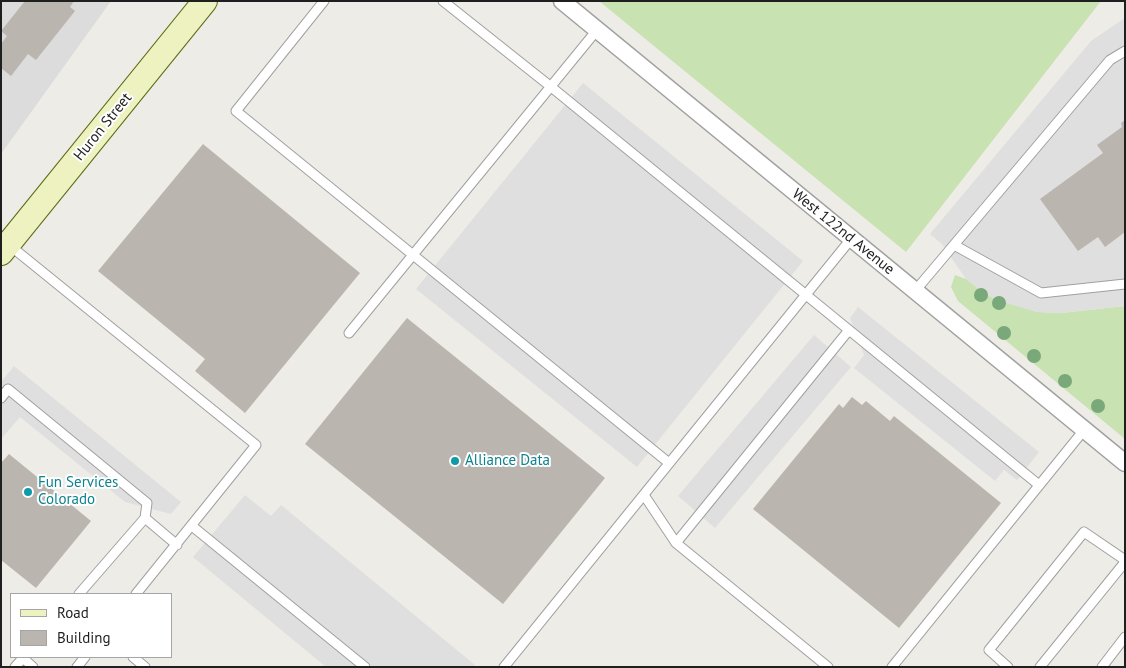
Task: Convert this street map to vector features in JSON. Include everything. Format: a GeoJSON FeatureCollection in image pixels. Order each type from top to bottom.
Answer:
{"type":"FeatureCollection","features":[{"type":"Feature","properties":{"kind":"main road","name":"Huron Street"},"geometry":{"type":"LineString","coordinates":[[5,248],[205,1]]}},
{"type":"Feature","properties":{"kind":"street","name":"West 122nd Avenue"},"geometry":{"type":"LineString","coordinates":[[562,1],[1125,463]]}},
{"type":"Feature","properties":{"kind":"lane"},"geometry":{"type":"LineString","coordinates":[[324,1],[236,112],[669,463]]}},
{"type":"Feature","properties":{"kind":"lane"},"geometry":{"type":"LineString","coordinates":[[443,1],[1039,485]]}},
{"type":"Feature","properties":{"kind":"lane"},"geometry":{"type":"LineString","coordinates":[[349,333],[597,30]]}},
{"type":"Feature","properties":{"kind":"lane"},"geometry":{"type":"LineString","coordinates":[[916,291],[1110,60],[1125,51]]}},
{"type":"Feature","properties":{"kind":"lane"},"geometry":{"type":"LineString","coordinates":[[504,667],[851,239]]}},
{"type":"Feature","properties":{"kind":"lane"},"geometry":{"type":"LineString","coordinates":[[954,245],[1041,293],[1125,284]]}},
{"type":"Feature","properties":{"kind":"lane"},"geometry":{"type":"LineString","coordinates":[[5,248],[256,445],[137,593]]}},
{"type":"Feature","properties":{"kind":"lane"},"geometry":{"type":"LineString","coordinates":[[676,542],[849,330]]}},
{"type":"Feature","properties":{"kind":"lane"},"geometry":{"type":"LineString","coordinates":[[1,398],[8,389],[147,504],[146,518],[80,593]]}},
{"type":"Feature","properties":{"kind":"lane"},"geometry":{"type":"LineString","coordinates":[[892,667],[1084,430]]}},
{"type":"Feature","properties":{"kind":"lane"},"geometry":{"type":"LineString","coordinates":[[644,494],[676,542],[828,667]]}},
{"type":"Feature","properties":{"kind":"lane"},"geometry":{"type":"LineString","coordinates":[[146,518],[176,545]]}},
{"type":"Feature","properties":{"kind":"lane"},"geometry":{"type":"LineString","coordinates":[[192,526],[365,667]]}},
{"type":"Feature","properties":{"kind":"lane"},"geometry":{"type":"LineString","coordinates":[[1008,667],[988,650],[1084,532],[1125,561],[1040,667]]}},
{"type":"Feature","properties":{"kind":"lane"},"geometry":{"type":"LineString","coordinates":[[1102,667],[1125,637]]}},
{"type":"Feature","properties":{"kind":"lane"},"geometry":{"type":"LineString","coordinates":[[15,667],[24,658],[33,667]]}},
{"type":"Feature","properties":{"kind":"lane"},"geometry":{"type":"LineString","coordinates":[[134,661],[145,667]]}},
{"type":"Feature","properties":{"kind":"shaded area"},"geometry":{"type":"Polygon","coordinates":[[[1,1],[111,1],[1,154],[1,1]]]}},
{"type":"Feature","properties":{"kind":"shaded area"},"geometry":{"type":"Polygon","coordinates":[[[1125,18],[1125,306],[1061,313],[1037,312],[1002,302],[987,295],[966,279],[942,244],[930,234],[1091,41],[1125,18]]]}},
{"type":"Feature","properties":{"kind":"shaded area"},"geometry":{"type":"Polygon","coordinates":[[[583,83],[803,261],[637,467],[416,289],[583,83]]]}},
{"type":"Feature","properties":{"kind":"shaded area"},"geometry":{"type":"Polygon","coordinates":[[[858,307],[1039,452],[1017,480],[1004,470],[995,481],[854,368],[864,355],[850,318],[858,307]]]}},
{"type":"Feature","properties":{"kind":"shaded area"},"geometry":{"type":"Polygon","coordinates":[[[814,335],[851,367],[715,528],[678,496],[814,335]]]}},
{"type":"Feature","properties":{"kind":"shaded area"},"geometry":{"type":"Polygon","coordinates":[[[14,366],[181,502],[171,514],[125,502],[20,417],[1,439],[1,382],[14,366]]]}},
{"type":"Feature","properties":{"kind":"shaded area"},"geometry":{"type":"Polygon","coordinates":[[[245,495],[271,516],[281,505],[475,665],[473,667],[326,667],[193,557],[245,495]]]}},
{"type":"Feature","properties":{"kind":"green space"},"geometry":{"type":"Polygon","coordinates":[[[599,1],[1101,1],[906,252],[599,1]]]}},
{"type":"Feature","properties":{"kind":"green space"},"geometry":{"type":"Polygon","coordinates":[[[955,275],[966,279],[987,295],[1037,312],[1061,313],[1125,306],[1125,439],[958,301],[951,287],[955,275]]]}},
{"type":"Feature","properties":{"kind":"building"},"geometry":{"type":"Polygon","coordinates":[[[25,1],[74,1],[70,7],[75,11],[36,60],[28,54],[11,76],[1,68],[1,44],[7,36],[1,31],[25,1]]]}},
{"type":"Feature","properties":{"kind":"building"},"geometry":{"type":"Polygon","coordinates":[[[1125,120],[1125,232],[1105,247],[1098,237],[1078,251],[1040,199],[1103,153],[1097,145],[1122,127],[1121,123],[1125,120]]]}},
{"type":"Feature","properties":{"kind":"building"},"geometry":{"type":"Polygon","coordinates":[[[203,144],[360,273],[245,413],[195,371],[205,359],[98,271],[203,144]]]}},
{"type":"Feature","properties":{"kind":"building","name":"Alliance Data"},"geometry":{"type":"Polygon","coordinates":[[[407,318],[605,478],[503,604],[305,444],[407,318]]]}},
{"type":"Feature","properties":{"kind":"building"},"geometry":{"type":"Polygon","coordinates":[[[852,397],[862,405],[866,401],[890,421],[894,416],[1001,503],[899,628],[753,509],[839,404],[843,408],[852,397]]]}},
{"type":"Feature","properties":{"kind":"building","name":"Fun Services Colorado"},"geometry":{"type":"Polygon","coordinates":[[[9,454],[91,521],[36,588],[1,560],[1,463],[9,454]]]}},
{"type":"Feature","properties":{"kind":"place","name":"Alliance Data"},"geometry":{"type":"Point","coordinates":[455,461]}},
{"type":"Feature","properties":{"kind":"place","name":"Fun Services Colorado"},"geometry":{"type":"Point","coordinates":[28,492]}}]}
